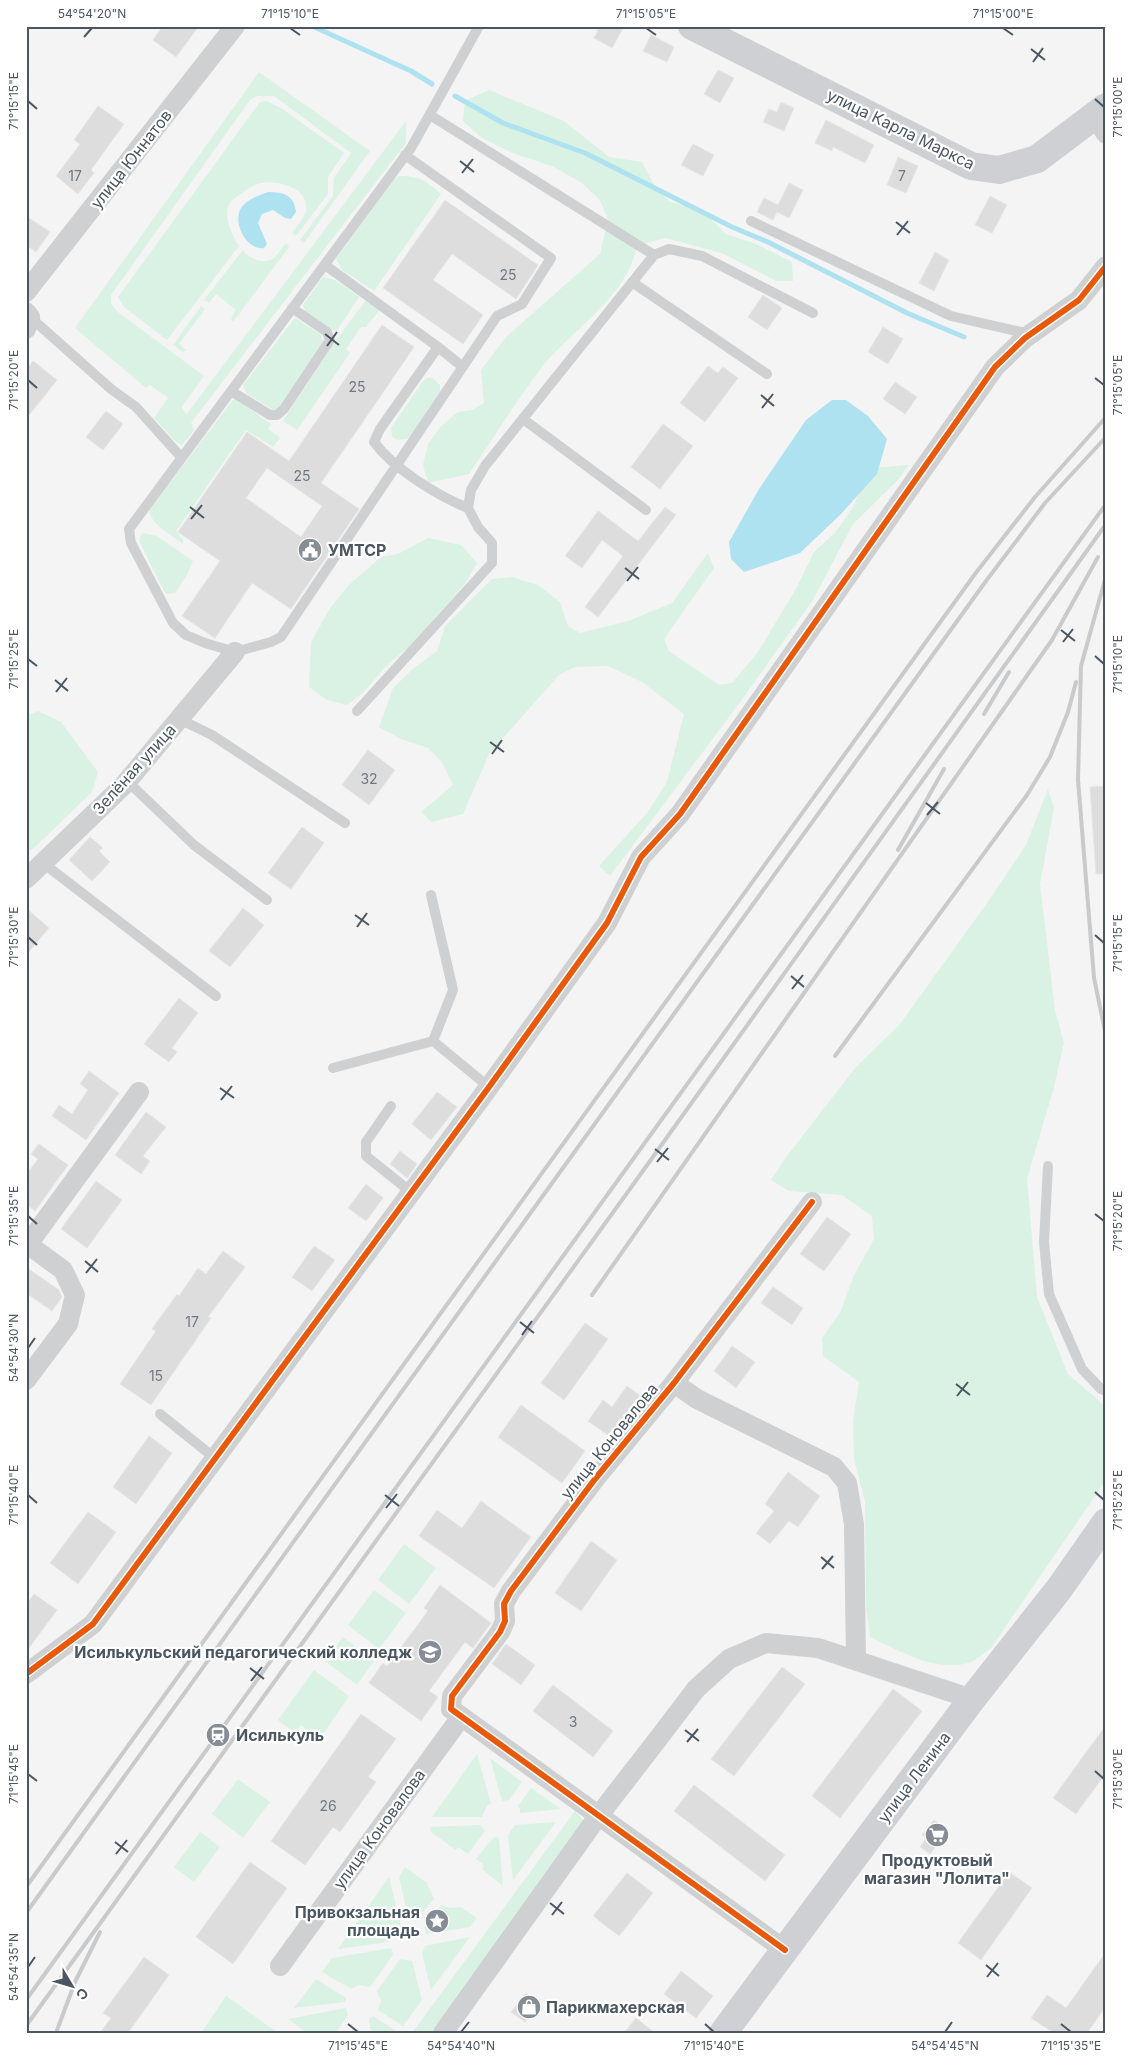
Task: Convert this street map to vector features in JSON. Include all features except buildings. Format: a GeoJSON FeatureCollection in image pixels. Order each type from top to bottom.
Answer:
{"type":"FeatureCollection","features":[{"type":"Feature","properties":{"kind":"street","name":"улица Юннатов"},"geometry":{"type":"LineString","coordinates":[[26,292],[235,26]]}},
{"type":"Feature","properties":{"kind":"street","name":"улица Карла Маркса"},"geometry":{"type":"LineString","coordinates":[[692,26],[971,166],[999,170],[1037,159],[1102,119]]}},
{"type":"Feature","properties":{"kind":"street"},"geometry":{"type":"LineString","coordinates":[[26,1674],[93,1624],[216,1459],[607,923],[641,857],[680,814],[995,367],[1030,335],[1079,300],[1106,266]]}},
{"type":"Feature","properties":{"kind":"street","name":"Зелёная улица"},"geometry":{"type":"LineString","coordinates":[[26,879],[127,781],[235,652]]}},
{"type":"Feature","properties":{"kind":"street"},"geometry":{"type":"LineString","coordinates":[[26,1380],[68,1324],[76,1295],[63,1270],[27,1243],[139,1092]]}},
{"type":"Feature","properties":{"kind":"street","name":"улица Коновалова"},"geometry":{"type":"LineString","coordinates":[[280,1966],[456,1713],[452,1696],[500,1632],[505,1621],[504,1604],[510,1591],[595,1479],[674,1383],[812,1202]]}},
{"type":"Feature","properties":{"kind":"street"},"geometry":{"type":"LineString","coordinates":[[674,1383],[698,1399],[834,1467],[847,1483],[854,1524],[856,1660]]}},
{"type":"Feature","properties":{"kind":"street","name":"улица Ленина"},"geometry":{"type":"LineString","coordinates":[[723,2033],[972,1699],[1059,1589],[1106,1522]]}},
{"type":"Feature","properties":{"kind":"street"},"geometry":{"type":"LineString","coordinates":[[443,2033],[599,1816],[696,1689],[729,1659],[766,1643],[818,1648],[972,1699]]}},
{"type":"Feature","properties":{"kind":"street"},"geometry":{"type":"LineString","coordinates":[[456,1713],[785,1950]]}},
{"type":"Feature","properties":{"kind":"lane"},"geometry":{"type":"LineString","coordinates":[[405,155],[550,258],[522,304],[497,316],[281,637],[271,642],[235,652],[186,635],[173,623],[131,543],[129,529],[405,155],[430,115],[479,26]]}},
{"type":"Feature","properties":{"kind":"lane"},"geometry":{"type":"LineString","coordinates":[[430,115],[654,255]]}},
{"type":"Feature","properties":{"kind":"lane"},"geometry":{"type":"LineString","coordinates":[[751,221],[951,316],[1030,335]]}},
{"type":"Feature","properties":{"kind":"lane"},"geometry":{"type":"LineString","coordinates":[[357,711],[492,563],[492,543],[478,527],[468,508],[471,490],[485,466],[654,255],[669,249],[702,256],[812,313]]}},
{"type":"Feature","properties":{"kind":"lane"},"geometry":{"type":"LineString","coordinates":[[325,265],[438,346],[463,367]]}},
{"type":"Feature","properties":{"kind":"lane"},"geometry":{"type":"LineString","coordinates":[[632,282],[767,374]]}},
{"type":"Feature","properties":{"kind":"lane"},"geometry":{"type":"LineString","coordinates":[[231,391],[270,415],[276,415],[284,409],[330,340],[327,332],[292,308]]}},
{"type":"Feature","properties":{"kind":"lane"},"geometry":{"type":"LineString","coordinates":[[28,320],[136,407],[181,457]]}},
{"type":"Feature","properties":{"kind":"lane"},"geometry":{"type":"LineString","coordinates":[[438,346],[380,429],[374,442],[383,454],[397,465],[446,499],[468,508]]}},
{"type":"Feature","properties":{"kind":"lane"},"geometry":{"type":"LineString","coordinates":[[522,419],[646,510]]}},
{"type":"Feature","properties":{"kind":"lane"},"geometry":{"type":"LineString","coordinates":[[179,719],[212,735],[345,823]]}},
{"type":"Feature","properties":{"kind":"lane"},"geometry":{"type":"LineString","coordinates":[[127,781],[194,845],[267,900]]}},
{"type":"Feature","properties":{"kind":"lane"},"geometry":{"type":"LineString","coordinates":[[43,863],[216,996]]}},
{"type":"Feature","properties":{"kind":"lane"},"geometry":{"type":"LineString","coordinates":[[431,895],[454,990],[433,1041]]}},
{"type":"Feature","properties":{"kind":"lane"},"geometry":{"type":"LineString","coordinates":[[433,1041],[489,1087]]}},
{"type":"Feature","properties":{"kind":"lane"},"geometry":{"type":"LineString","coordinates":[[333,1068],[433,1041]]}},
{"type":"Feature","properties":{"kind":"lane"},"geometry":{"type":"LineString","coordinates":[[391,1106],[366,1142],[366,1156],[411,1192]]}},
{"type":"Feature","properties":{"kind":"lane"},"geometry":{"type":"LineString","coordinates":[[1048,1166],[1044,1242],[1049,1294],[1082,1369],[1101,1389],[1106,1391]]}},
{"type":"Feature","properties":{"kind":"lane"},"geometry":{"type":"LineString","coordinates":[[160,1414],[216,1459]]}},
{"type":"Feature","properties":{"kind":"green space"},"geometry":{"type":"Polygon","coordinates":[[[259,72],[370,151],[304,243],[300,240],[333,196],[334,178],[351,153],[274,96],[257,96],[250,100],[111,295],[111,304],[118,312],[204,376],[182,407],[186,415],[406,121],[406,143],[191,423],[194,430],[182,445],[176,442],[154,418],[168,398],[150,385],[146,388],[75,328],[259,72]]]}},
{"type":"Feature","properties":{"kind":"green space"},"geometry":{"type":"Polygon","coordinates":[[[489,90],[564,121],[609,157],[642,162],[654,185],[670,202],[702,210],[726,234],[756,244],[792,262],[793,281],[776,281],[724,254],[666,238],[637,245],[632,264],[623,281],[598,311],[542,367],[469,474],[428,483],[423,465],[428,444],[441,426],[458,412],[472,410],[484,403],[481,370],[506,337],[600,254],[608,220],[600,200],[582,183],[552,166],[510,152],[482,138],[463,121],[465,101],[489,90]]]}},
{"type":"Feature","properties":{"kind":"green space"},"geometry":{"type":"Polygon","coordinates":[[[266,101],[281,108],[344,153],[328,177],[328,194],[296,236],[292,233],[306,210],[302,195],[296,190],[280,184],[262,183],[253,186],[230,202],[227,213],[228,222],[239,246],[167,340],[124,307],[118,297],[260,102],[266,101]]]}},
{"type":"Feature","properties":{"kind":"green space"},"geometry":{"type":"Polygon","coordinates":[[[399,176],[422,180],[441,194],[374,291],[342,270],[336,259],[393,180],[399,176]]]}},
{"type":"Feature","properties":{"kind":"green space"},"geometry":{"type":"Polygon","coordinates":[[[286,243],[289,247],[233,322],[231,318],[236,310],[216,294],[209,303],[204,300],[243,250],[254,259],[267,261],[275,257],[286,243]]]}},
{"type":"Feature","properties":{"kind":"green space"},"geometry":{"type":"Polygon","coordinates":[[[323,277],[335,280],[359,297],[336,332],[306,313],[303,305],[323,277]]]}},
{"type":"Feature","properties":{"kind":"green space"},"geometry":{"type":"Polygon","coordinates":[[[366,300],[380,310],[366,327],[361,327],[346,349],[350,353],[297,430],[283,421],[339,336],[366,300]]]}},
{"type":"Feature","properties":{"kind":"green space"},"geometry":{"type":"Polygon","coordinates":[[[201,306],[205,309],[179,344],[186,350],[183,352],[173,345],[201,306]]]}},
{"type":"Feature","properties":{"kind":"green space"},"geometry":{"type":"Polygon","coordinates":[[[294,319],[297,319],[321,335],[322,343],[279,409],[275,411],[246,393],[243,385],[294,319]]]}},
{"type":"Feature","properties":{"kind":"green space"},"geometry":{"type":"Polygon","coordinates":[[[427,378],[433,378],[440,385],[440,391],[411,435],[407,439],[397,440],[392,436],[391,428],[427,378]]]}},
{"type":"Feature","properties":{"kind":"green space"},"geometry":{"type":"Polygon","coordinates":[[[236,399],[271,424],[268,429],[280,438],[273,447],[246,430],[176,531],[183,540],[183,544],[157,525],[149,510],[233,400],[236,399]]]}},
{"type":"Feature","properties":{"kind":"green space"},"geometry":{"type":"Polygon","coordinates":[[[909,465],[897,481],[853,524],[813,600],[741,701],[610,876],[599,866],[647,813],[667,782],[684,714],[642,682],[608,666],[575,667],[559,675],[489,754],[463,814],[431,822],[421,812],[453,785],[441,761],[428,748],[401,739],[379,727],[393,688],[414,668],[437,651],[445,626],[492,579],[512,577],[538,585],[560,602],[568,626],[580,633],[628,621],[672,603],[708,553],[714,568],[664,639],[669,651],[719,685],[732,683],[758,652],[797,587],[814,552],[835,533],[853,507],[870,468],[909,465]]]}},
{"type":"Feature","properties":{"kind":"green space"},"geometry":{"type":"Polygon","coordinates":[[[142,533],[157,536],[193,561],[187,575],[175,593],[165,593],[140,543],[142,533]]]}},
{"type":"Feature","properties":{"kind":"green space"},"geometry":{"type":"Polygon","coordinates":[[[428,538],[461,545],[477,563],[465,584],[409,647],[387,665],[363,693],[347,705],[327,700],[309,687],[311,642],[330,608],[349,585],[381,557],[398,554],[428,538]]]}},
{"type":"Feature","properties":{"kind":"green space"},"geometry":{"type":"Polygon","coordinates":[[[38,711],[61,722],[98,772],[92,792],[33,849],[26,852],[26,716],[38,711]]]}},
{"type":"Feature","properties":{"kind":"green space"},"geometry":{"type":"Polygon","coordinates":[[[1048,789],[1054,808],[1040,884],[1055,1010],[1064,1043],[1054,1087],[1027,1179],[1037,1297],[1068,1374],[1106,1407],[1106,1480],[991,1648],[977,1659],[968,1663],[943,1665],[918,1659],[870,1637],[866,1606],[865,1502],[854,1459],[853,1421],[859,1382],[823,1356],[822,1338],[840,1313],[854,1275],[874,1239],[872,1216],[842,1195],[789,1191],[771,1180],[787,1156],[856,1067],[900,1024],[987,903],[1026,845],[1048,789]]]}},
{"type":"Feature","properties":{"kind":"green space"},"geometry":{"type":"Polygon","coordinates":[[[404,1544],[436,1568],[409,1604],[378,1580],[404,1544]]]}},
{"type":"Feature","properties":{"kind":"green space"},"geometry":{"type":"Polygon","coordinates":[[[374,1590],[406,1613],[379,1649],[348,1625],[374,1590]]]}},
{"type":"Feature","properties":{"kind":"green space"},"geometry":{"type":"Polygon","coordinates":[[[343,1637],[374,1661],[357,1685],[325,1661],[343,1637]]]}},
{"type":"Feature","properties":{"kind":"green space"},"geometry":{"type":"Polygon","coordinates":[[[314,1670],[349,1696],[319,1740],[301,1725],[295,1733],[278,1720],[314,1670]]]}},
{"type":"Feature","properties":{"kind":"green space"},"geometry":{"type":"Polygon","coordinates":[[[477,1754],[491,1804],[487,1806],[482,1817],[432,1817],[477,1754]]]}},
{"type":"Feature","properties":{"kind":"green space"},"geometry":{"type":"Polygon","coordinates":[[[490,1758],[522,1782],[509,1800],[502,1801],[490,1758]]]}},
{"type":"Feature","properties":{"kind":"green space"},"geometry":{"type":"Polygon","coordinates":[[[238,1779],[270,1802],[243,1838],[212,1814],[238,1779]]]}},
{"type":"Feature","properties":{"kind":"green space"},"geometry":{"type":"Polygon","coordinates":[[[531,1788],[561,1809],[520,1813],[518,1806],[531,1788]]]}},
{"type":"Feature","properties":{"kind":"green space"},"geometry":{"type":"Polygon","coordinates":[[[575,1811],[583,1820],[435,2033],[412,2033],[575,1811]]]}},
{"type":"Feature","properties":{"kind":"green space"},"geometry":{"type":"Polygon","coordinates":[[[556,1822],[513,1880],[508,1835],[515,1825],[556,1822]]]}},
{"type":"Feature","properties":{"kind":"green space"},"geometry":{"type":"Polygon","coordinates":[[[480,1825],[485,1831],[468,1854],[458,1847],[456,1850],[431,1832],[430,1827],[480,1825]]]}},
{"type":"Feature","properties":{"kind":"green space"},"geometry":{"type":"Polygon","coordinates":[[[200,1832],[220,1847],[194,1882],[174,1867],[200,1832]]]}},
{"type":"Feature","properties":{"kind":"green space"},"geometry":{"type":"Polygon","coordinates":[[[494,1837],[499,1838],[503,1886],[482,1869],[484,1865],[476,1859],[494,1837]]]}},
{"type":"Feature","properties":{"kind":"green space"},"geometry":{"type":"Polygon","coordinates":[[[405,1867],[427,1883],[434,1899],[416,1921],[409,1920],[399,1877],[405,1867]]]}},
{"type":"Feature","properties":{"kind":"green space"},"geometry":{"type":"Polygon","coordinates":[[[389,1877],[401,1926],[394,1930],[389,1942],[338,1949],[389,1877]]]}},
{"type":"Feature","properties":{"kind":"green space"},"geometry":{"type":"Polygon","coordinates":[[[441,1905],[450,1908],[461,1907],[477,1918],[470,1927],[426,1934],[424,1927],[441,1905]]]}},
{"type":"Feature","properties":{"kind":"green space"},"geometry":{"type":"Polygon","coordinates":[[[470,1937],[431,1990],[422,1954],[425,1946],[470,1937]]]}},
{"type":"Feature","properties":{"kind":"green space"},"geometry":{"type":"Polygon","coordinates":[[[391,1948],[393,1955],[370,1987],[360,1985],[351,1989],[322,1972],[332,1958],[391,1948]]]}},
{"type":"Feature","properties":{"kind":"green space"},"geometry":{"type":"Polygon","coordinates":[[[400,1959],[412,1961],[422,2000],[403,2026],[378,2010],[381,2001],[377,1991],[400,1959]]]}},
{"type":"Feature","properties":{"kind":"green space"},"geometry":{"type":"Polygon","coordinates":[[[316,1979],[346,1998],[345,2002],[294,2008],[316,1979]]]}},
{"type":"Feature","properties":{"kind":"green space"},"geometry":{"type":"Polygon","coordinates":[[[226,1996],[278,2033],[201,2033],[226,1996]]]}},
{"type":"Feature","properties":{"kind":"green space"},"geometry":{"type":"Polygon","coordinates":[[[346,2008],[348,2015],[336,2033],[307,2033],[288,2019],[346,2008]]]}},
{"type":"Feature","properties":{"kind":"green space"},"geometry":{"type":"Polygon","coordinates":[[[373,2016],[398,2032],[371,2033],[369,2019],[373,2016]]]}},
{"type":"Feature","properties":{"kind":"water"},"geometry":{"type":"Polygon","coordinates":[[[268,192],[283,194],[290,198],[296,212],[291,219],[285,218],[273,210],[262,214],[258,223],[267,244],[264,248],[258,248],[247,241],[243,235],[238,221],[239,214],[241,208],[246,203],[268,192]]]}},
{"type":"Feature","properties":{"kind":"water"},"geometry":{"type":"Polygon","coordinates":[[[832,400],[846,400],[868,416],[887,439],[877,474],[841,514],[800,553],[744,572],[731,559],[729,542],[759,489],[806,420],[832,400]]]}},
{"type":"Feature","properties":{"kind":"waterway"},"geometry":{"type":"LineString","coordinates":[[312,26],[411,71],[432,84]]}},
{"type":"Feature","properties":{"kind":"waterway"},"geometry":{"type":"LineString","coordinates":[[455,96],[503,123],[585,153],[732,227],[768,242],[907,313],[964,337]]}},
{"type":"Feature","properties":{"kind":"railway"},"geometry":{"type":"LineString","coordinates":[[26,1887],[975,574],[1035,497],[1106,417]]}},
{"type":"Feature","properties":{"kind":"railway"},"geometry":{"type":"LineString","coordinates":[[26,1913],[986,581],[1045,503],[1106,437]]}},
{"type":"Feature","properties":{"kind":"railway"},"geometry":{"type":"LineString","coordinates":[[26,2000],[1106,504]]}},
{"type":"Feature","properties":{"kind":"railway"},"geometry":{"type":"LineString","coordinates":[[26,2026],[640,1175],[1106,524]]}},
{"type":"Feature","properties":{"kind":"railway"},"geometry":{"type":"LineString","coordinates":[[592,1295],[1052,640],[1098,557]]}},
{"type":"Feature","properties":{"kind":"railway"},"geometry":{"type":"LineString","coordinates":[[1106,576],[1081,666],[1078,780],[1094,978],[1106,1036]]}},
{"type":"Feature","properties":{"kind":"railway"},"geometry":{"type":"LineString","coordinates":[[984,714],[1009,672]]}},
{"type":"Feature","properties":{"kind":"railway"},"geometry":{"type":"LineString","coordinates":[[835,1056],[1027,795],[1050,757],[1068,712],[1076,682]]}},
{"type":"Feature","properties":{"kind":"railway"},"geometry":{"type":"LineString","coordinates":[[898,850],[944,769]]}},
{"type":"Feature","properties":{"kind":"railway"},"geometry":{"type":"LineString","coordinates":[[56,2033],[75,1982],[100,1932]]}},
{"type":"Feature","properties":{"kind":"cycle path"},"geometry":{"type":"LineString","coordinates":[[26,1674],[93,1624],[489,1087],[607,923],[641,857],[680,814],[995,367],[1025,338],[1079,300],[1106,266]]}},
{"type":"Feature","properties":{"kind":"cycle path"},"geometry":{"type":"LineString","coordinates":[[785,1950],[451,1709],[452,1696],[500,1632],[505,1621],[504,1604],[511,1591],[595,1479],[674,1383],[812,1202]]}},
{"type":"Feature","properties":{"kind":"place","name":"УМТСР"},"geometry":{"type":"Point","coordinates":[310,550]}},
{"type":"Feature","properties":{"kind":"place","name":"Исилькульский педагогический колледж"},"geometry":{"type":"Point","coordinates":[430,1652]}},
{"type":"Feature","properties":{"kind":"place","name":"Исилькуль"},"geometry":{"type":"Point","coordinates":[218,1735]}},
{"type":"Feature","properties":{"kind":"place","name":"Продуктовый магазин \"Лолита\""},"geometry":{"type":"Point","coordinates":[937,1835]}},
{"type":"Feature","properties":{"kind":"place","name":"Привокзальная площадь"},"geometry":{"type":"Point","coordinates":[437,1921]}},
{"type":"Feature","properties":{"kind":"place","name":"Парикмахерская"},"geometry":{"type":"Point","coordinates":[529,2007]}}]}
